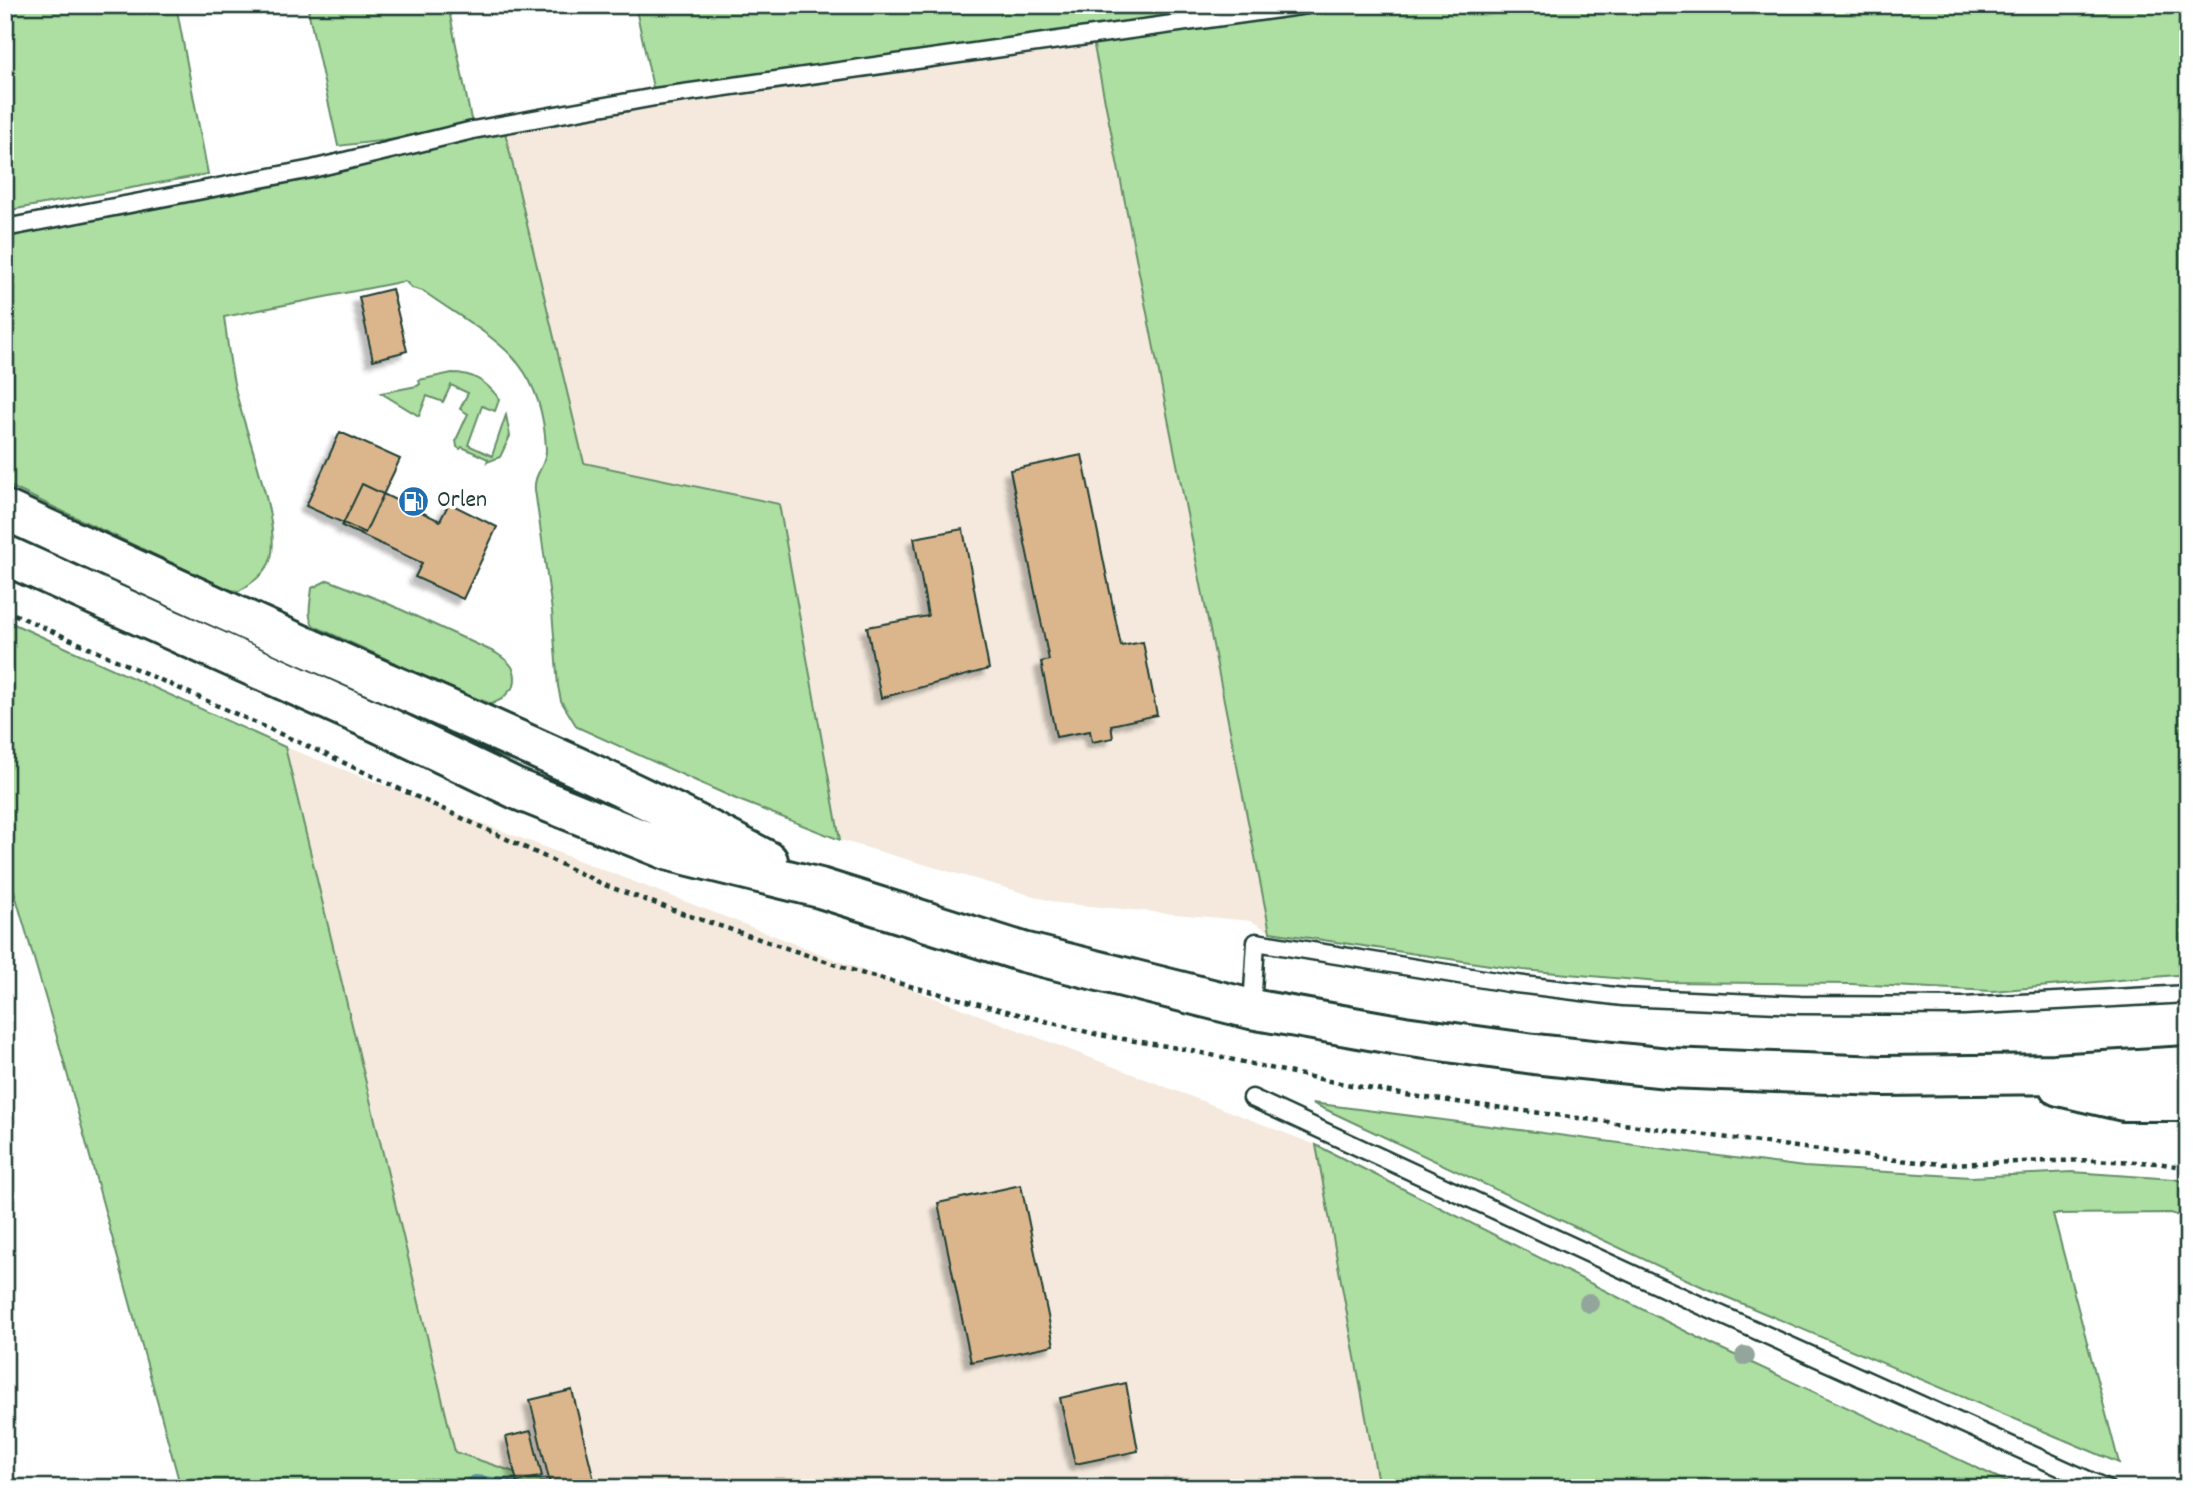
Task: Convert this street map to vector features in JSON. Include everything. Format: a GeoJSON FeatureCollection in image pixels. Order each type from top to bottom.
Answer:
{"type":"FeatureCollection","features":[{"type":"Feature","properties":{"kind":"main road"},"geometry":{"type":"LineString","coordinates":[[5,510],[677,813],[820,888]]}},
{"type":"Feature","properties":{"kind":"main road"},"geometry":{"type":"LineString","coordinates":[[5,555],[379,723],[516,789],[670,851],[820,888],[1023,952],[1251,1009],[1404,1036],[1534,1054],[1668,1068],[1882,1076],[2005,1074],[2124,1101],[2185,1074]]}},
{"type":"Feature","properties":{"kind":"lane"},"geometry":{"type":"LineString","coordinates":[[5,228],[312,169],[473,130],[655,97],[1307,5]]}},
{"type":"Feature","properties":{"kind":"lane"},"geometry":{"type":"LineString","coordinates":[[1251,1009],[1256,942],[1508,983],[1623,997],[1800,1005],[1962,1006],[2188,994]]}},
{"type":"Feature","properties":{"kind":"lane"},"geometry":{"type":"LineString","coordinates":[[1252,1098],[1713,1311],[2106,1488]]}},
{"type":"Feature","properties":{"kind":"shaded area"},"geometry":{"type":"Polygon","coordinates":[[[1092,35],[1270,932],[1251,921],[1058,903],[840,840],[779,504],[584,464],[503,124],[1092,35]]]}},
{"type":"Feature","properties":{"kind":"shaded area"},"geometry":{"type":"Polygon","coordinates":[[[285,747],[1316,1145],[1379,1488],[561,1488],[455,1452],[285,747]]]}},
{"type":"Feature","properties":{"kind":"green space"},"geometry":{"type":"Polygon","coordinates":[[[5,5],[176,5],[208,174],[5,211],[5,5]]]}},
{"type":"Feature","properties":{"kind":"green space"},"geometry":{"type":"Polygon","coordinates":[[[307,5],[448,5],[473,129],[503,124],[584,463],[779,504],[840,840],[736,799],[577,727],[561,701],[558,686],[552,611],[535,490],[546,449],[542,417],[535,392],[524,371],[509,353],[405,281],[224,317],[235,386],[267,501],[273,543],[271,558],[263,573],[239,591],[229,590],[5,484],[5,228],[465,131],[338,146],[307,5]]]}},
{"type":"Feature","properties":{"kind":"green space"},"geometry":{"type":"Polygon","coordinates":[[[635,5],[2188,5],[2188,974],[1992,991],[1851,984],[1659,982],[1523,970],[1270,932],[1092,36],[655,97],[635,5]]]}},
{"type":"Feature","properties":{"kind":"green space"},"geometry":{"type":"Polygon","coordinates":[[[452,373],[466,374],[478,379],[497,396],[499,400],[495,411],[482,406],[468,445],[492,456],[506,415],[510,436],[500,457],[487,462],[488,459],[457,447],[456,440],[468,414],[460,409],[468,393],[451,385],[443,402],[427,396],[419,416],[381,393],[417,386],[420,384],[419,380],[452,373]]]}},
{"type":"Feature","properties":{"kind":"green space"},"geometry":{"type":"Polygon","coordinates":[[[328,580],[380,600],[496,653],[512,666],[514,686],[502,699],[492,704],[461,693],[314,626],[310,613],[312,588],[328,580]]]}},
{"type":"Feature","properties":{"kind":"green space"},"geometry":{"type":"Polygon","coordinates":[[[5,620],[285,747],[455,1452],[561,1488],[181,1488],[59,1044],[5,860],[5,620]]]}},
{"type":"Feature","properties":{"kind":"green space"},"geometry":{"type":"Polygon","coordinates":[[[1312,1103],[1804,1167],[1971,1177],[2072,1172],[2174,1179],[2188,1183],[2188,1219],[2171,1213],[2053,1214],[2119,1463],[1705,1288],[1312,1103]]]}},
{"type":"Feature","properties":{"kind":"green space"},"geometry":{"type":"Polygon","coordinates":[[[1316,1145],[1711,1344],[2020,1488],[1379,1488],[1316,1145]]]}},
{"type":"Feature","properties":{"kind":"building"},"geometry":{"type":"Polygon","coordinates":[[[392,289],[407,351],[373,360],[359,297],[392,289]]]}},
{"type":"Feature","properties":{"kind":"building"},"geometry":{"type":"Polygon","coordinates":[[[340,432],[400,459],[365,533],[306,506],[340,432]]]}},
{"type":"Feature","properties":{"kind":"building"},"geometry":{"type":"Polygon","coordinates":[[[1082,455],[1121,646],[1143,642],[1157,715],[1111,725],[1113,738],[1092,742],[1090,731],[1056,737],[1041,662],[1049,660],[1010,470],[1082,455]]]}},
{"type":"Feature","properties":{"kind":"building"},"geometry":{"type":"Polygon","coordinates":[[[362,484],[440,521],[449,503],[497,527],[463,599],[415,577],[422,563],[342,526],[362,484]]]}},
{"type":"Feature","properties":{"kind":"building"},"geometry":{"type":"Polygon","coordinates":[[[963,529],[989,669],[881,698],[867,627],[928,616],[914,538],[963,529]]]}},
{"type":"Feature","properties":{"kind":"building"},"geometry":{"type":"Polygon","coordinates":[[[1021,1185],[1054,1345],[971,1362],[938,1203],[1021,1185]]]}},
{"type":"Feature","properties":{"kind":"building"},"geometry":{"type":"Polygon","coordinates":[[[1126,1383],[1138,1451],[1075,1464],[1060,1398],[1126,1383]]]}},
{"type":"Feature","properties":{"kind":"building"},"geometry":{"type":"Polygon","coordinates":[[[572,1390],[596,1488],[551,1488],[530,1400],[572,1390]]]}},
{"type":"Feature","properties":{"kind":"building"},"geometry":{"type":"Polygon","coordinates":[[[531,1431],[542,1476],[517,1482],[506,1437],[531,1431]]]}},
{"type":"Feature","properties":{"kind":"waterway"},"geometry":{"type":"LineString","coordinates":[[459,1488],[475,1480],[514,1484],[518,1488]]}},
{"type":"Feature","properties":{"kind":"place","name":"Orlen"},"geometry":{"type":"Point","coordinates":[414,501]}}]}
